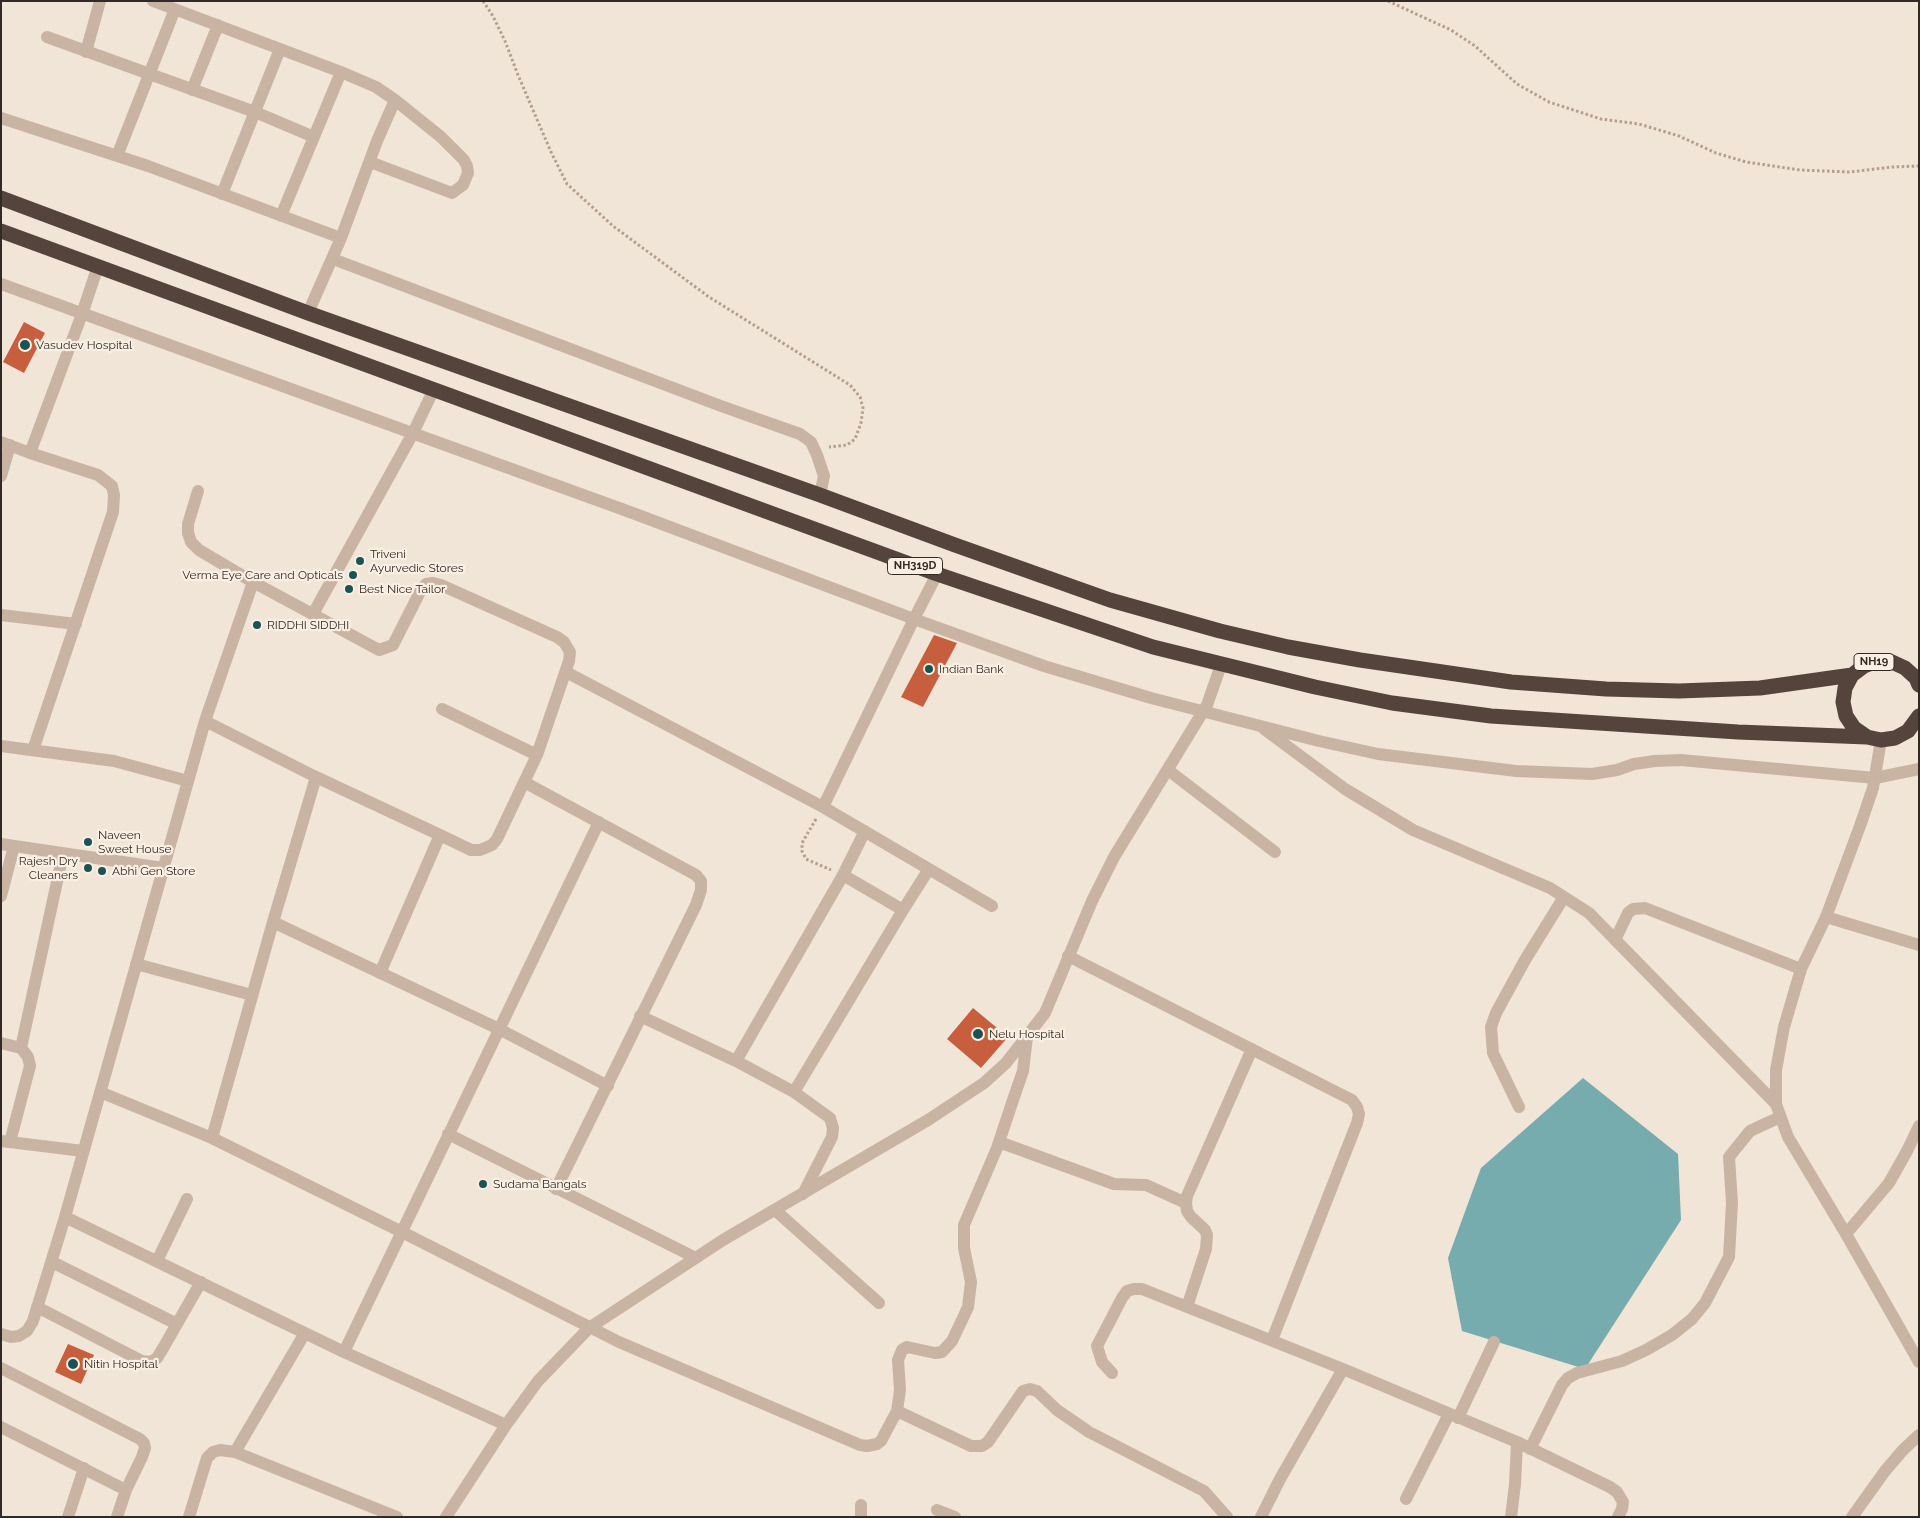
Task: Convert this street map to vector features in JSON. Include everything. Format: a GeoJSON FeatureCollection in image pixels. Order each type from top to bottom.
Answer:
{"type":"FeatureCollection","features":[{"type":"Feature","properties":{"kind":"highway","name":"NH319D"},"geometry":{"type":"LineString","coordinates":[[1,198],[308,313],[1110,600],[1288,647],[1360,660],[1510,682],[1606,689],[1679,691],[1760,688],[1852,675]]}},
{"type":"Feature","properties":{"kind":"highway","name":"NH319D"},"geometry":{"type":"LineString","coordinates":[[1,231],[937,574],[1153,647],[1221,665],[1392,703],[1491,716],[1738,732],[1874,738]]}},
{"type":"Feature","properties":{"kind":"highway","name":"NH19"},"geometry":{"type":"LineString","coordinates":[[1874,738],[1854,728],[1846,716],[1843,702],[1845,688],[1852,675],[1864,666],[1877,661],[1892,662],[1912,669],[1919,685]]}},
{"type":"Feature","properties":{"kind":"highway"},"geometry":{"type":"LineString","coordinates":[[1874,738],[1895,738],[1913,730],[1919,716]]}},
{"type":"Feature","properties":{"kind":"street"},"geometry":{"type":"LineString","coordinates":[[86,52],[100,1]]}},
{"type":"Feature","properties":{"kind":"street"},"geometry":{"type":"LineString","coordinates":[[153,1],[341,72],[376,88],[395,100],[441,138],[464,160],[468,166],[468,173],[463,185],[452,193],[370,162]]}},
{"type":"Feature","properties":{"kind":"street"},"geometry":{"type":"LineString","coordinates":[[117,156],[174,9]]}},
{"type":"Feature","properties":{"kind":"street"},"geometry":{"type":"LineString","coordinates":[[192,90],[218,25]]}},
{"type":"Feature","properties":{"kind":"street"},"geometry":{"type":"LineString","coordinates":[[47,38],[254,112],[314,137]]}},
{"type":"Feature","properties":{"kind":"street"},"geometry":{"type":"LineString","coordinates":[[222,194],[280,49]]}},
{"type":"Feature","properties":{"kind":"street"},"geometry":{"type":"LineString","coordinates":[[281,216],[341,72]]}},
{"type":"Feature","properties":{"kind":"street"},"geometry":{"type":"LineString","coordinates":[[308,313],[342,238],[395,100]]}},
{"type":"Feature","properties":{"kind":"street"},"geometry":{"type":"LineString","coordinates":[[1,118],[117,156],[342,238]]}},
{"type":"Feature","properties":{"kind":"street"},"geometry":{"type":"LineString","coordinates":[[331,262],[800,434],[807,438],[815,451],[824,476],[820,495]]}},
{"type":"Feature","properties":{"kind":"street"},"geometry":{"type":"LineString","coordinates":[[30,453],[98,266]]}},
{"type":"Feature","properties":{"kind":"street"},"geometry":{"type":"LineString","coordinates":[[1,284],[630,512],[1044,666],[1151,698],[1378,754],[1516,771],[1592,774],[1617,770],[1634,764],[1680,760],[1875,778],[1919,768]]}},
{"type":"Feature","properties":{"kind":"street"},"geometry":{"type":"LineString","coordinates":[[313,614],[414,433],[434,389]]}},
{"type":"Feature","properties":{"kind":"street"},"geometry":{"type":"LineString","coordinates":[[1,476],[6,444],[98,475],[112,486],[114,495],[113,512],[33,750]]}},
{"type":"Feature","properties":{"kind":"street"},"geometry":{"type":"LineString","coordinates":[[198,491],[188,524],[188,533],[191,542],[199,550],[253,582],[379,650],[393,645],[421,590],[426,584],[433,583],[442,585],[557,637],[564,642],[570,652],[566,672],[537,755],[497,839],[492,845],[480,850],[471,850],[316,777],[205,721]]}},
{"type":"Feature","properties":{"kind":"street"},"geometry":{"type":"LineString","coordinates":[[823,807],[937,574]]}},
{"type":"Feature","properties":{"kind":"street"},"geometry":{"type":"LineString","coordinates":[[1,1334],[11,1337],[20,1336],[27,1331],[38,1307],[205,721],[253,582]]}},
{"type":"Feature","properties":{"kind":"street"},"geometry":{"type":"LineString","coordinates":[[1,615],[76,624]]}},
{"type":"Feature","properties":{"kind":"street"},"geometry":{"type":"LineString","coordinates":[[446,1517],[506,1425],[538,1381],[589,1328],[723,1240],[928,1120],[984,1083],[1006,1063],[1044,1013],[1092,901],[1114,857],[1204,710],[1221,665]]}},
{"type":"Feature","properties":{"kind":"street"},"geometry":{"type":"LineString","coordinates":[[566,672],[865,830],[992,906]]}},
{"type":"Feature","properties":{"kind":"street"},"geometry":{"type":"LineString","coordinates":[[442,709],[537,755]]}},
{"type":"Feature","properties":{"kind":"street"},"geometry":{"type":"LineString","coordinates":[[1259,725],[1346,789],[1413,830],[1550,888],[1589,913],[1776,1104]]}},
{"type":"Feature","properties":{"kind":"street"},"geometry":{"type":"LineString","coordinates":[[1874,738],[1875,778],[1860,826],[1826,917],[1801,969],[1784,1027],[1776,1070],[1776,1104],[1788,1137],[1919,1362]]}},
{"type":"Feature","properties":{"kind":"street"},"geometry":{"type":"LineString","coordinates":[[1,746],[114,761],[188,781]]}},
{"type":"Feature","properties":{"kind":"street"},"geometry":{"type":"LineString","coordinates":[[1168,770],[1275,852]]}},
{"type":"Feature","properties":{"kind":"street"},"geometry":{"type":"LineString","coordinates":[[212,1138],[272,922],[316,777]]}},
{"type":"Feature","properties":{"kind":"street"},"geometry":{"type":"LineString","coordinates":[[524,782],[696,875],[701,881],[702,890],[608,1086],[556,1189]]}},
{"type":"Feature","properties":{"kind":"street"},"geometry":{"type":"LineString","coordinates":[[344,1352],[599,822]]}},
{"type":"Feature","properties":{"kind":"street"},"geometry":{"type":"LineString","coordinates":[[736,1061],[843,875],[865,830]]}},
{"type":"Feature","properties":{"kind":"street"},"geometry":{"type":"LineString","coordinates":[[380,973],[440,835]]}},
{"type":"Feature","properties":{"kind":"street"},"geometry":{"type":"LineString","coordinates":[[1,844],[164,868]]}},
{"type":"Feature","properties":{"kind":"street"},"geometry":{"type":"LineString","coordinates":[[1,896],[14,846]]}},
{"type":"Feature","properties":{"kind":"street"},"geometry":{"type":"LineString","coordinates":[[21,1048],[64,854]]}},
{"type":"Feature","properties":{"kind":"street"},"geometry":{"type":"LineString","coordinates":[[794,1092],[929,869]]}},
{"type":"Feature","properties":{"kind":"street"},"geometry":{"type":"LineString","coordinates":[[843,875],[903,910]]}},
{"type":"Feature","properties":{"kind":"street"},"geometry":{"type":"LineString","coordinates":[[1518,1107],[1493,1054],[1491,1027],[1496,1013],[1516,975],[1564,897]]}},
{"type":"Feature","properties":{"kind":"street"},"geometry":{"type":"LineString","coordinates":[[1615,940],[1628,914],[1633,909],[1645,908],[1801,969]]}},
{"type":"Feature","properties":{"kind":"street"},"geometry":{"type":"LineString","coordinates":[[1826,917],[1919,945]]}},
{"type":"Feature","properties":{"kind":"street"},"geometry":{"type":"LineString","coordinates":[[272,922],[499,1029],[608,1086]]}},
{"type":"Feature","properties":{"kind":"street"},"geometry":{"type":"LineString","coordinates":[[1068,956],[1352,1100],[1357,1107],[1359,1114],[1272,1340]]}},
{"type":"Feature","properties":{"kind":"street"},"geometry":{"type":"LineString","coordinates":[[136,964],[252,995]]}},
{"type":"Feature","properties":{"kind":"street"},"geometry":{"type":"LineString","coordinates":[[640,1016],[736,1061],[794,1092],[830,1118],[833,1128],[832,1137],[802,1195]]}},
{"type":"Feature","properties":{"kind":"street"},"geometry":{"type":"LineString","coordinates":[[100,1092],[212,1138],[402,1232],[589,1328],[860,1445],[872,1446],[881,1441],[897,1411],[900,1390],[898,1367],[902,1350],[908,1347],[935,1353],[942,1352],[952,1341],[965,1313],[971,1282],[964,1241],[964,1225],[998,1142],[1023,1070],[1027,1037]]}},
{"type":"Feature","properties":{"kind":"street"},"geometry":{"type":"LineString","coordinates":[[1,1043],[21,1048],[28,1057],[30,1066],[6,1141],[83,1151]]}},
{"type":"Feature","properties":{"kind":"street"},"geometry":{"type":"LineString","coordinates":[[1187,1306],[1206,1249],[1207,1236],[1205,1230],[1191,1218],[1186,1203],[1187,1196],[1252,1050]]}},
{"type":"Feature","properties":{"kind":"street"},"geometry":{"type":"LineString","coordinates":[[1530,1449],[1562,1385],[1568,1378],[1577,1373],[1622,1361],[1646,1350],[1672,1335],[1692,1319],[1706,1303],[1729,1257],[1732,1202],[1729,1156],[1750,1131],[1780,1117]]}},
{"type":"Feature","properties":{"kind":"street"},"geometry":{"type":"LineString","coordinates":[[1846,1234],[1889,1183],[1919,1126]]}},
{"type":"Feature","properties":{"kind":"street"},"geometry":{"type":"LineString","coordinates":[[448,1134],[696,1258]]}},
{"type":"Feature","properties":{"kind":"street"},"geometry":{"type":"LineString","coordinates":[[998,1142],[1114,1184],[1146,1186],[1186,1203]]}},
{"type":"Feature","properties":{"kind":"street"},"geometry":{"type":"LineString","coordinates":[[157,1261],[187,1199]]}},
{"type":"Feature","properties":{"kind":"street"},"geometry":{"type":"LineString","coordinates":[[774,1210],[879,1303]]}},
{"type":"Feature","properties":{"kind":"street"},"geometry":{"type":"LineString","coordinates":[[65,1217],[344,1352],[506,1425]]}},
{"type":"Feature","properties":{"kind":"street"},"geometry":{"type":"LineString","coordinates":[[52,1262],[177,1324]]}},
{"type":"Feature","properties":{"kind":"street"},"geometry":{"type":"LineString","coordinates":[[38,1307],[142,1361],[151,1362],[157,1358],[200,1282]]}},
{"type":"Feature","properties":{"kind":"street"},"geometry":{"type":"LineString","coordinates":[[1112,1373],[1102,1362],[1097,1346],[1127,1291],[1134,1288],[1142,1289],[1272,1340],[1517,1442],[1617,1492],[1623,1502],[1618,1517]]}},
{"type":"Feature","properties":{"kind":"street"},"geometry":{"type":"LineString","coordinates":[[235,1452],[305,1333]]}},
{"type":"Feature","properties":{"kind":"street"},"geometry":{"type":"LineString","coordinates":[[1406,1499],[1494,1342]]}},
{"type":"Feature","properties":{"kind":"street"},"geometry":{"type":"LineString","coordinates":[[1,1368],[140,1439],[145,1448],[126,1490],[117,1517]]}},
{"type":"Feature","properties":{"kind":"street"},"geometry":{"type":"LineString","coordinates":[[1261,1517],[1280,1479],[1343,1369]]}},
{"type":"Feature","properties":{"kind":"street"},"geometry":{"type":"LineString","coordinates":[[897,1411],[971,1446],[982,1446],[988,1442],[1023,1391],[1030,1389],[1037,1391],[1057,1410],[1089,1432],[1204,1491],[1227,1517]]}},
{"type":"Feature","properties":{"kind":"street"},"geometry":{"type":"LineString","coordinates":[[1,1427],[126,1490]]}},
{"type":"Feature","properties":{"kind":"street"},"geometry":{"type":"LineString","coordinates":[[1852,1517],[1885,1471],[1919,1435]]}},
{"type":"Feature","properties":{"kind":"street"},"geometry":{"type":"LineString","coordinates":[[1510,1517],[1515,1484],[1517,1442]]}},
{"type":"Feature","properties":{"kind":"street"},"geometry":{"type":"LineString","coordinates":[[189,1517],[207,1458],[213,1452],[220,1450],[235,1452],[397,1517]]}},
{"type":"Feature","properties":{"kind":"street"},"geometry":{"type":"LineString","coordinates":[[68,1517],[84,1468]]}},
{"type":"Feature","properties":{"kind":"street"},"geometry":{"type":"LineString","coordinates":[[937,1510],[955,1517]]}},
{"type":"Feature","properties":{"kind":"path"},"geometry":{"type":"LineString","coordinates":[[483,1],[493,16],[505,41],[550,152],[567,184],[613,226],[710,297],[850,385],[860,397],[863,408],[861,423],[855,439],[851,443],[815,451]]}},
{"type":"Feature","properties":{"kind":"path"},"geometry":{"type":"LineString","coordinates":[[1388,1],[1451,30],[1475,46],[1518,84],[1549,102],[1601,119],[1639,124],[1679,136],[1716,153],[1746,162],[1800,170],[1850,172],[1919,166]]}},
{"type":"Feature","properties":{"kind":"path"},"geometry":{"type":"LineString","coordinates":[[823,807],[802,843],[802,851],[806,859],[843,875]]}},
{"type":"Feature","properties":{"kind":"water"},"geometry":{"type":"Polygon","coordinates":[[[1583,1078],[1678,1154],[1681,1220],[1585,1369],[1462,1331],[1448,1258],[1481,1168],[1583,1078]]]}},
{"type":"Feature","properties":{"kind":"building"},"geometry":{"type":"Polygon","coordinates":[[[24,322],[45,333],[24,373],[3,362],[24,322]]]}},
{"type":"Feature","properties":{"kind":"building","name":"Indian Bank"},"geometry":{"type":"Polygon","coordinates":[[[934,635],[957,643],[923,707],[901,697],[934,635]]]}},
{"type":"Feature","properties":{"kind":"building"},"geometry":{"type":"Polygon","coordinates":[[[973,1008],[1008,1037],[981,1068],[947,1039],[973,1008]]]}},
{"type":"Feature","properties":{"kind":"building"},"geometry":{"type":"Polygon","coordinates":[[[68,1344],[94,1355],[81,1384],[55,1372],[68,1344]]]}},
{"type":"Feature","properties":{"kind":"place","name":"Vasudev Hospital"},"geometry":{"type":"Point","coordinates":[25,345]}},
{"type":"Feature","properties":{"kind":"place","name":"Triveni Ayurvedic Stores"},"geometry":{"type":"Point","coordinates":[360,561]}},
{"type":"Feature","properties":{"kind":"place","name":"Verma Eye Care and Opticals"},"geometry":{"type":"Point","coordinates":[353,575]}},
{"type":"Feature","properties":{"kind":"place","name":"Best Nice Tailor"},"geometry":{"type":"Point","coordinates":[349,589]}},
{"type":"Feature","properties":{"kind":"place","name":"RIDDHI SIDDHI"},"geometry":{"type":"Point","coordinates":[257,625]}},
{"type":"Feature","properties":{"kind":"place","name":"Indian Bank"},"geometry":{"type":"Point","coordinates":[929,669]}},
{"type":"Feature","properties":{"kind":"place","name":"Naveen Sweet House"},"geometry":{"type":"Point","coordinates":[88,842]}},
{"type":"Feature","properties":{"kind":"place","name":"Rajesh Dry Cleaners"},"geometry":{"type":"Point","coordinates":[88,868]}},
{"type":"Feature","properties":{"kind":"place","name":"Abhi Gen Store"},"geometry":{"type":"Point","coordinates":[102,871]}},
{"type":"Feature","properties":{"kind":"place","name":"Nelu Hospital"},"geometry":{"type":"Point","coordinates":[978,1034]}},
{"type":"Feature","properties":{"kind":"place","name":"Sudama Bangals"},"geometry":{"type":"Point","coordinates":[483,1184]}},
{"type":"Feature","properties":{"kind":"place","name":"Nitin Hospital"},"geometry":{"type":"Point","coordinates":[73,1364]}}]}
